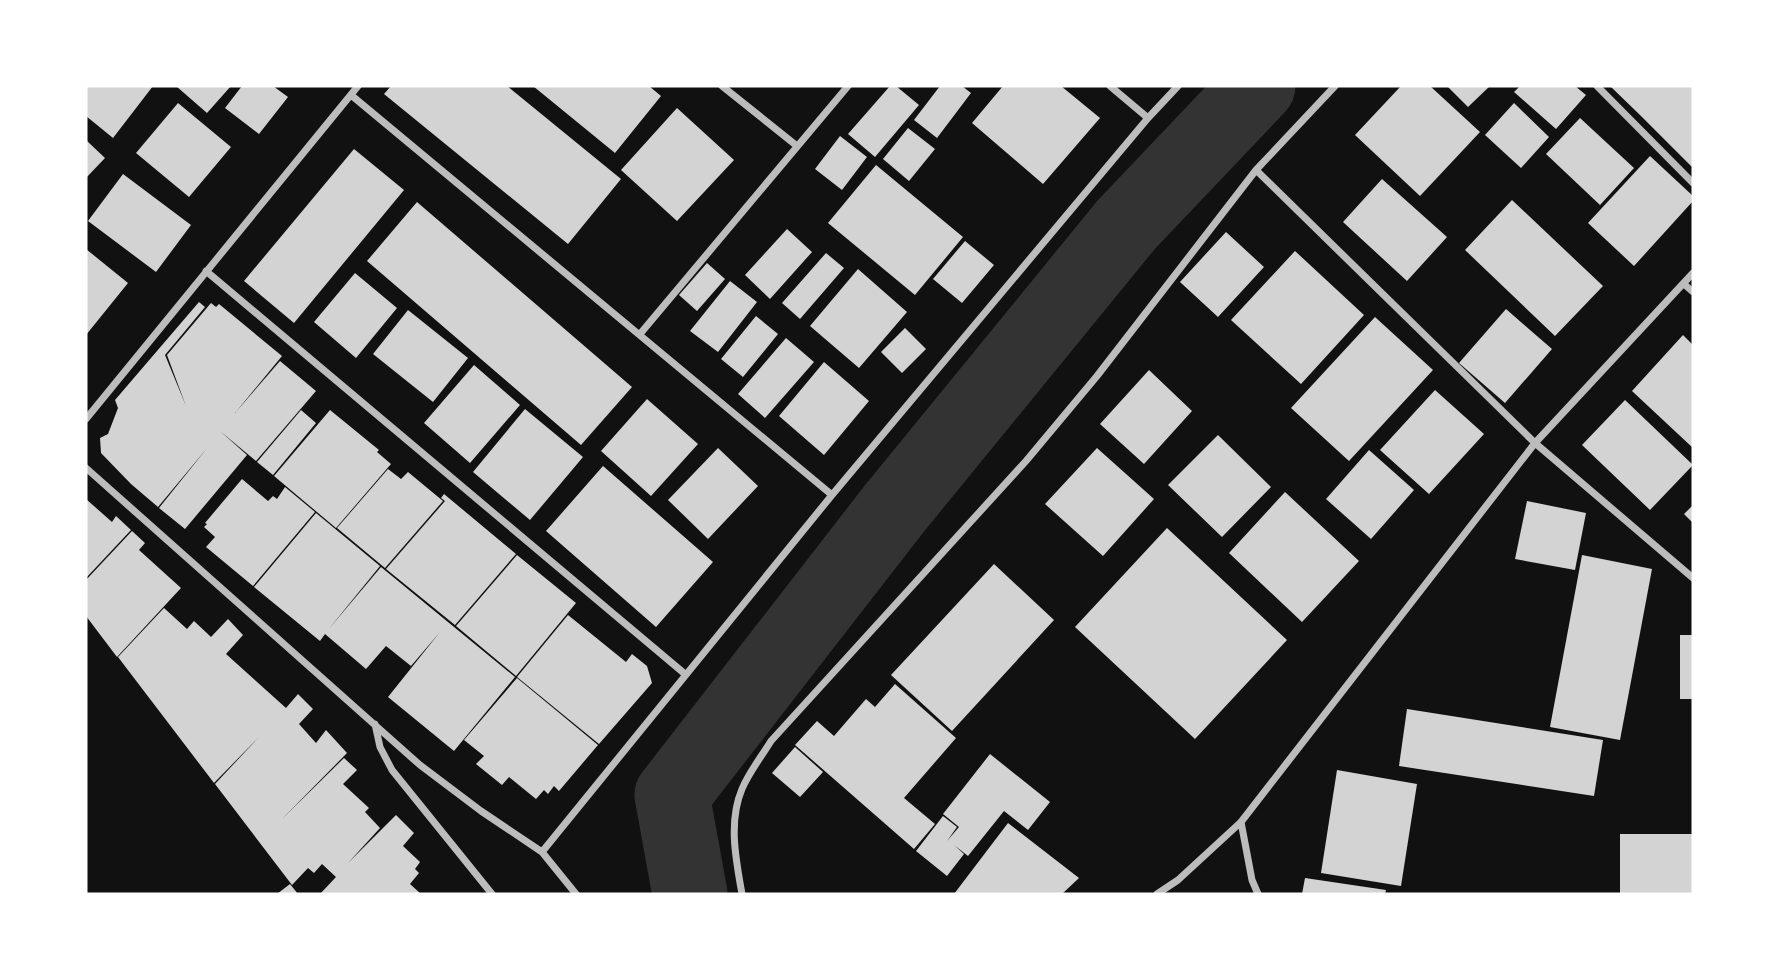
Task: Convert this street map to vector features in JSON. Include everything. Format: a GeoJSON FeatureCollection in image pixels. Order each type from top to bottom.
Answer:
{"type":"FeatureCollection","features":[{"type":"Feature","properties":{"kind":"street"},"geometry":{"type":"LineString","coordinates":[[86,419],[358,86]]}},
{"type":"Feature","properties":{"kind":"street"},"geometry":{"type":"LineString","coordinates":[[722,86],[797,146]]}},
{"type":"Feature","properties":{"kind":"street"},"geometry":{"type":"LineString","coordinates":[[640,334],[848,86]]}},
{"type":"Feature","properties":{"kind":"street"},"geometry":{"type":"LineString","coordinates":[[1110,86],[1148,118]]}},
{"type":"Feature","properties":{"kind":"street"},"geometry":{"type":"LineString","coordinates":[[542,852],[832,495],[1148,118],[1178,86]]}},
{"type":"Feature","properties":{"kind":"street"},"geometry":{"type":"LineString","coordinates":[[742,894],[734,849],[735,817],[742,789],[771,741],[1026,461],[1097,376],[1256,170],[1335,86]]}},
{"type":"Feature","properties":{"kind":"street"},"geometry":{"type":"LineString","coordinates":[[1597,86],[1693,183]]}},
{"type":"Feature","properties":{"kind":"street"},"geometry":{"type":"LineString","coordinates":[[351,95],[832,495]]}},
{"type":"Feature","properties":{"kind":"street"},"geometry":{"type":"LineString","coordinates":[[1256,170],[1535,443],[1693,578]]}},
{"type":"Feature","properties":{"kind":"street"},"geometry":{"type":"LineString","coordinates":[[206,271],[685,674]]}},
{"type":"Feature","properties":{"kind":"street"},"geometry":{"type":"LineString","coordinates":[[1157,894],[1178,880],[1241,822],[1535,443],[1693,273]]}},
{"type":"Feature","properties":{"kind":"street"},"geometry":{"type":"LineString","coordinates":[[1684,284],[1693,292]]}},
{"type":"Feature","properties":{"kind":"street"},"geometry":{"type":"LineString","coordinates":[[86,468],[420,765],[471,804],[542,852],[576,894]]}},
{"type":"Feature","properties":{"kind":"street"},"geometry":{"type":"LineString","coordinates":[[375,724],[380,747],[392,770],[492,894]]}},
{"type":"Feature","properties":{"kind":"street"},"geometry":{"type":"LineString","coordinates":[[1241,822],[1252,880],[1258,894]]}},
{"type":"Feature","properties":{"kind":"building"},"geometry":{"type":"Polygon","coordinates":[[[86,86],[153,86],[113,138],[86,116],[86,86]]]}},
{"type":"Feature","properties":{"kind":"building"},"geometry":{"type":"Polygon","coordinates":[[[176,86],[231,86],[207,113],[176,86]]]}},
{"type":"Feature","properties":{"kind":"building"},"geometry":{"type":"Polygon","coordinates":[[[242,86],[273,86],[288,97],[259,134],[225,108],[242,86]]]}},
{"type":"Feature","properties":{"kind":"building"},"geometry":{"type":"Polygon","coordinates":[[[391,86],[507,86],[621,179],[568,244],[384,94],[391,86]]]}},
{"type":"Feature","properties":{"kind":"building"},"geometry":{"type":"Polygon","coordinates":[[[533,86],[649,86],[661,96],[615,153],[533,86]]]}},
{"type":"Feature","properties":{"kind":"building"},"geometry":{"type":"Polygon","coordinates":[[[890,86],[896,86],[919,105],[875,157],[848,134],[890,86]]]}},
{"type":"Feature","properties":{"kind":"building"},"geometry":{"type":"Polygon","coordinates":[[[940,86],[962,86],[971,93],[937,138],[914,120],[940,86]]]}},
{"type":"Feature","properties":{"kind":"building"},"geometry":{"type":"Polygon","coordinates":[[[1003,86],[1061,86],[1100,118],[1043,184],[972,123],[1003,86]]]}},
{"type":"Feature","properties":{"kind":"building"},"geometry":{"type":"Polygon","coordinates":[[[1401,86],[1430,86],[1480,132],[1420,196],[1355,135],[1401,86]]]}},
{"type":"Feature","properties":{"kind":"building"},"geometry":{"type":"Polygon","coordinates":[[[1447,86],[1490,86],[1468,107],[1447,86]]]}},
{"type":"Feature","properties":{"kind":"building"},"geometry":{"type":"Polygon","coordinates":[[[1520,86],[1575,86],[1586,95],[1556,129],[1514,92],[1520,86]]]}},
{"type":"Feature","properties":{"kind":"building"},"geometry":{"type":"Polygon","coordinates":[[[1610,86],[1693,86],[1693,168],[1640,115],[1610,86]]]}},
{"type":"Feature","properties":{"kind":"building"},"geometry":{"type":"Polygon","coordinates":[[[178,103],[231,147],[189,197],[136,153],[178,103]]]}},
{"type":"Feature","properties":{"kind":"building"},"geometry":{"type":"Polygon","coordinates":[[[1514,103],[1549,137],[1521,168],[1485,135],[1514,103]]]}},
{"type":"Feature","properties":{"kind":"building"},"geometry":{"type":"Polygon","coordinates":[[[677,108],[734,160],[677,221],[621,170],[677,108]]]}},
{"type":"Feature","properties":{"kind":"building"},"geometry":{"type":"Polygon","coordinates":[[[1580,118],[1634,168],[1600,205],[1546,154],[1580,118]]]}},
{"type":"Feature","properties":{"kind":"building"},"geometry":{"type":"Polygon","coordinates":[[[908,128],[935,149],[909,181],[883,159],[908,128]]]}},
{"type":"Feature","properties":{"kind":"building"},"geometry":{"type":"Polygon","coordinates":[[[840,136],[867,157],[842,190],[815,169],[840,136]]]}},
{"type":"Feature","properties":{"kind":"building"},"geometry":{"type":"Polygon","coordinates":[[[86,140],[105,158],[86,178],[86,140]]]}},
{"type":"Feature","properties":{"kind":"building"},"geometry":{"type":"Polygon","coordinates":[[[354,149],[404,190],[294,323],[244,281],[354,149]]]}},
{"type":"Feature","properties":{"kind":"building"},"geometry":{"type":"Polygon","coordinates":[[[1650,156],[1693,196],[1693,201],[1634,266],[1588,223],[1650,156]]]}},
{"type":"Feature","properties":{"kind":"building"},"geometry":{"type":"Polygon","coordinates":[[[876,165],[963,237],[915,295],[828,223],[876,165]]]}},
{"type":"Feature","properties":{"kind":"building"},"geometry":{"type":"Polygon","coordinates":[[[123,174],[191,225],[156,272],[88,221],[123,174]]]}},
{"type":"Feature","properties":{"kind":"building"},"geometry":{"type":"Polygon","coordinates":[[[1382,179],[1447,237],[1407,281],[1343,222],[1382,179]]]}},
{"type":"Feature","properties":{"kind":"building"},"geometry":{"type":"Polygon","coordinates":[[[1512,200],[1603,286],[1555,336],[1465,250],[1512,200]]]}},
{"type":"Feature","properties":{"kind":"building"},"geometry":{"type":"Polygon","coordinates":[[[417,202],[632,387],[581,445],[367,261],[417,202]]]}},
{"type":"Feature","properties":{"kind":"building"},"geometry":{"type":"Polygon","coordinates":[[[787,229],[812,252],[770,299],[745,275],[787,229]]]}},
{"type":"Feature","properties":{"kind":"building"},"geometry":{"type":"Polygon","coordinates":[[[1226,232],[1264,267],[1218,317],[1180,282],[1226,232]]]}},
{"type":"Feature","properties":{"kind":"building"},"geometry":{"type":"Polygon","coordinates":[[[965,241],[994,265],[962,303],[933,279],[965,241]]]}},
{"type":"Feature","properties":{"kind":"building"},"geometry":{"type":"Polygon","coordinates":[[[86,249],[128,283],[86,335],[86,249]]]}},
{"type":"Feature","properties":{"kind":"building"},"geometry":{"type":"Polygon","coordinates":[[[1295,251],[1364,315],[1301,384],[1231,320],[1295,251]]]}},
{"type":"Feature","properties":{"kind":"building"},"geometry":{"type":"Polygon","coordinates":[[[826,253],[844,268],[800,319],[782,303],[826,253]]]}},
{"type":"Feature","properties":{"kind":"building"},"geometry":{"type":"Polygon","coordinates":[[[707,263],[725,279],[697,311],[679,295],[707,263]]]}},
{"type":"Feature","properties":{"kind":"building"},"geometry":{"type":"Polygon","coordinates":[[[858,269],[907,312],[859,368],[810,326],[858,269]]]}},
{"type":"Feature","properties":{"kind":"building"},"geometry":{"type":"Polygon","coordinates":[[[355,273],[397,308],[356,358],[314,322],[355,273]]]}},
{"type":"Feature","properties":{"kind":"building"},"geometry":{"type":"Polygon","coordinates":[[[730,281],[757,302],[718,352],[690,331],[730,281]]]}},
{"type":"Feature","properties":{"kind":"building"},"geometry":{"type":"Polygon","coordinates":[[[199,302],[205,307],[165,355],[186,406],[167,355],[211,303],[216,307],[219,304],[282,356],[235,413],[280,361],[316,391],[256,461],[220,431],[247,455],[185,529],[159,508],[208,447],[158,507],[101,453],[100,438],[108,434],[118,408],[115,400],[199,302]]]}},
{"type":"Feature","properties":{"kind":"building"},"geometry":{"type":"Polygon","coordinates":[[[1506,309],[1552,349],[1505,403],[1459,363],[1506,309]]]}},
{"type":"Feature","properties":{"kind":"building"},"geometry":{"type":"Polygon","coordinates":[[[408,310],[468,358],[433,402],[373,354],[408,310]]]}},
{"type":"Feature","properties":{"kind":"building"},"geometry":{"type":"Polygon","coordinates":[[[756,316],[778,334],[743,377],[721,359],[756,316]]]}},
{"type":"Feature","properties":{"kind":"building"},"geometry":{"type":"Polygon","coordinates":[[[1375,317],[1433,370],[1349,461],[1291,408],[1375,317]]]}},
{"type":"Feature","properties":{"kind":"building"},"geometry":{"type":"Polygon","coordinates":[[[905,328],[926,349],[902,373],[881,352],[905,328]]]}},
{"type":"Feature","properties":{"kind":"building"},"geometry":{"type":"Polygon","coordinates":[[[1683,335],[1693,345],[1693,448],[1632,391],[1683,335]]]}},
{"type":"Feature","properties":{"kind":"building"},"geometry":{"type":"Polygon","coordinates":[[[786,338],[814,362],[765,418],[738,394],[786,338]]]}},
{"type":"Feature","properties":{"kind":"building"},"geometry":{"type":"Polygon","coordinates":[[[824,362],[869,401],[824,455],[779,416],[824,362]]]}},
{"type":"Feature","properties":{"kind":"building"},"geometry":{"type":"Polygon","coordinates":[[[474,365],[520,405],[470,463],[424,423],[474,365]]]}},
{"type":"Feature","properties":{"kind":"building"},"geometry":{"type":"Polygon","coordinates":[[[1149,370],[1192,411],[1144,464],[1100,424],[1149,370]]]}},
{"type":"Feature","properties":{"kind":"building"},"geometry":{"type":"Polygon","coordinates":[[[1435,390],[1484,434],[1429,494],[1380,450],[1435,390]]]}},
{"type":"Feature","properties":{"kind":"building"},"geometry":{"type":"Polygon","coordinates":[[[647,399],[698,444],[651,496],[601,451],[647,399]]]}},
{"type":"Feature","properties":{"kind":"building"},"geometry":{"type":"Polygon","coordinates":[[[1625,400],[1693,465],[1650,510],[1582,445],[1625,400]]]}},
{"type":"Feature","properties":{"kind":"building"},"geometry":{"type":"Polygon","coordinates":[[[525,409],[583,457],[530,520],[473,472],[525,409]]]}},
{"type":"Feature","properties":{"kind":"building"},"geometry":{"type":"Polygon","coordinates":[[[301,410],[316,423],[273,475],[257,462],[301,410]]]}},
{"type":"Feature","properties":{"kind":"building"},"geometry":{"type":"Polygon","coordinates":[[[330,410],[379,450],[377,452],[391,464],[336,528],[274,476],[330,410]]]}},
{"type":"Feature","properties":{"kind":"building"},"geometry":{"type":"Polygon","coordinates":[[[1218,435],[1271,487],[1222,537],[1168,485],[1218,435]]]}},
{"type":"Feature","properties":{"kind":"building"},"geometry":{"type":"Polygon","coordinates":[[[718,448],[758,486],[708,539],[668,500],[718,448]]]}},
{"type":"Feature","properties":{"kind":"building"},"geometry":{"type":"Polygon","coordinates":[[[1097,448],[1154,499],[1103,556],[1045,504],[1097,448]]]}},
{"type":"Feature","properties":{"kind":"building"},"geometry":{"type":"Polygon","coordinates":[[[1369,450],[1414,490],[1371,539],[1326,499],[1369,450]]]}},
{"type":"Feature","properties":{"kind":"building"},"geometry":{"type":"Polygon","coordinates":[[[603,466],[713,562],[656,627],[546,531],[603,466]]]}},
{"type":"Feature","properties":{"kind":"building"},"geometry":{"type":"Polygon","coordinates":[[[388,469],[401,479],[408,472],[443,501],[385,568],[337,528],[388,469]]]}},
{"type":"Feature","properties":{"kind":"building"},"geometry":{"type":"Polygon","coordinates":[[[242,479],[268,501],[273,496],[277,499],[285,487],[315,512],[253,586],[206,547],[215,537],[204,527],[207,524],[205,523],[242,479]]]}},
{"type":"Feature","properties":{"kind":"building"},"geometry":{"type":"Polygon","coordinates":[[[1285,492],[1359,561],[1302,622],[1229,553],[1285,492]]]}},
{"type":"Feature","properties":{"kind":"building"},"geometry":{"type":"Polygon","coordinates":[[[444,494],[516,554],[455,625],[386,569],[445,501],[441,498],[444,494]]]}},
{"type":"Feature","properties":{"kind":"building"},"geometry":{"type":"Polygon","coordinates":[[[86,499],[112,522],[116,516],[131,530],[86,578],[86,499]]]}},
{"type":"Feature","properties":{"kind":"building"},"geometry":{"type":"Polygon","coordinates":[[[1527,501],[1586,513],[1575,570],[1515,559],[1527,501]]]}},
{"type":"Feature","properties":{"kind":"building"},"geometry":{"type":"Polygon","coordinates":[[[1693,505],[1693,523],[1684,514],[1693,505]]]}},
{"type":"Feature","properties":{"kind":"building"},"geometry":{"type":"Polygon","coordinates":[[[316,513],[380,566],[328,630],[381,567],[515,677],[454,751],[388,697],[440,632],[411,666],[386,646],[366,669],[325,634],[320,641],[254,587],[316,513]]]}},
{"type":"Feature","properties":{"kind":"building"},"geometry":{"type":"Polygon","coordinates":[[[1167,528],[1287,640],[1195,739],[1075,627],[1167,528]]]}},
{"type":"Feature","properties":{"kind":"building"},"geometry":{"type":"Polygon","coordinates":[[[132,531],[145,543],[139,550],[181,588],[117,657],[86,616],[86,580],[132,531]]]}},
{"type":"Feature","properties":{"kind":"building"},"geometry":{"type":"Polygon","coordinates":[[[517,555],[576,603],[516,676],[456,626],[517,555]]]}},
{"type":"Feature","properties":{"kind":"building"},"geometry":{"type":"Polygon","coordinates":[[[1582,555],[1652,569],[1620,740],[1550,727],[1582,555]]]}},
{"type":"Feature","properties":{"kind":"building"},"geometry":{"type":"Polygon","coordinates":[[[994,564],[1054,620],[952,731],[891,675],[994,564]]]}},
{"type":"Feature","properties":{"kind":"building"},"geometry":{"type":"Polygon","coordinates":[[[164,608],[187,629],[194,621],[211,637],[228,619],[243,635],[226,654],[286,708],[298,694],[313,709],[299,724],[316,743],[326,730],[347,753],[282,819],[344,758],[357,770],[343,784],[369,808],[365,812],[380,828],[348,863],[396,815],[414,833],[403,846],[420,862],[415,869],[419,873],[410,884],[421,894],[320,894],[336,877],[322,864],[314,873],[308,868],[292,885],[215,784],[259,737],[214,783],[118,657],[164,608]]]}},
{"type":"Feature","properties":{"kind":"building"},"geometry":{"type":"Polygon","coordinates":[[[568,615],[626,662],[632,654],[647,666],[652,683],[599,744],[517,677],[568,615]]]}},
{"type":"Feature","properties":{"kind":"building"},"geometry":{"type":"Polygon","coordinates":[[[1680,635],[1693,635],[1693,699],[1680,699],[1680,635]]]}},
{"type":"Feature","properties":{"kind":"building"},"geometry":{"type":"Polygon","coordinates":[[[517,678],[598,745],[559,791],[554,786],[548,794],[544,790],[536,799],[509,777],[502,785],[476,764],[484,756],[464,740],[517,678]]]}},
{"type":"Feature","properties":{"kind":"building"},"geometry":{"type":"Polygon","coordinates":[[[895,684],[956,738],[904,798],[935,824],[914,849],[795,745],[817,721],[834,736],[866,699],[875,707],[895,684]]]}},
{"type":"Feature","properties":{"kind":"building"},"geometry":{"type":"Polygon","coordinates":[[[1407,709],[1603,740],[1594,796],[1399,766],[1407,709]]]}},
{"type":"Feature","properties":{"kind":"building"},"geometry":{"type":"Polygon","coordinates":[[[795,747],[823,772],[800,797],[772,773],[795,747]]]}},
{"type":"Feature","properties":{"kind":"building"},"geometry":{"type":"Polygon","coordinates":[[[990,754],[1050,802],[1028,830],[1004,811],[968,856],[954,845],[964,854],[947,876],[916,851],[943,816],[957,827],[947,841],[959,827],[943,814],[990,754]]]}},
{"type":"Feature","properties":{"kind":"building"},"geometry":{"type":"Polygon","coordinates":[[[1337,770],[1417,784],[1401,886],[1321,873],[1337,770]]]}},
{"type":"Feature","properties":{"kind":"building"},"geometry":{"type":"Polygon","coordinates":[[[1008,823],[1079,878],[1062,894],[954,894],[1008,823]]]}},
{"type":"Feature","properties":{"kind":"building"},"geometry":{"type":"Polygon","coordinates":[[[1620,834],[1693,834],[1693,894],[1620,894],[1620,834]]]}},
{"type":"Feature","properties":{"kind":"building"},"geometry":{"type":"Polygon","coordinates":[[[1305,878],[1386,890],[1385,894],[1302,894],[1305,878]]]}},
{"type":"Feature","properties":{"kind":"building"},"geometry":{"type":"Polygon","coordinates":[[[290,884],[298,894],[277,894],[290,884]]]}},
{"type":"Feature","properties":{"kind":"waterway"},"geometry":{"type":"LineString","coordinates":[[690,894],[672,795],[894,509],[1126,225],[1258,86]]}}]}
